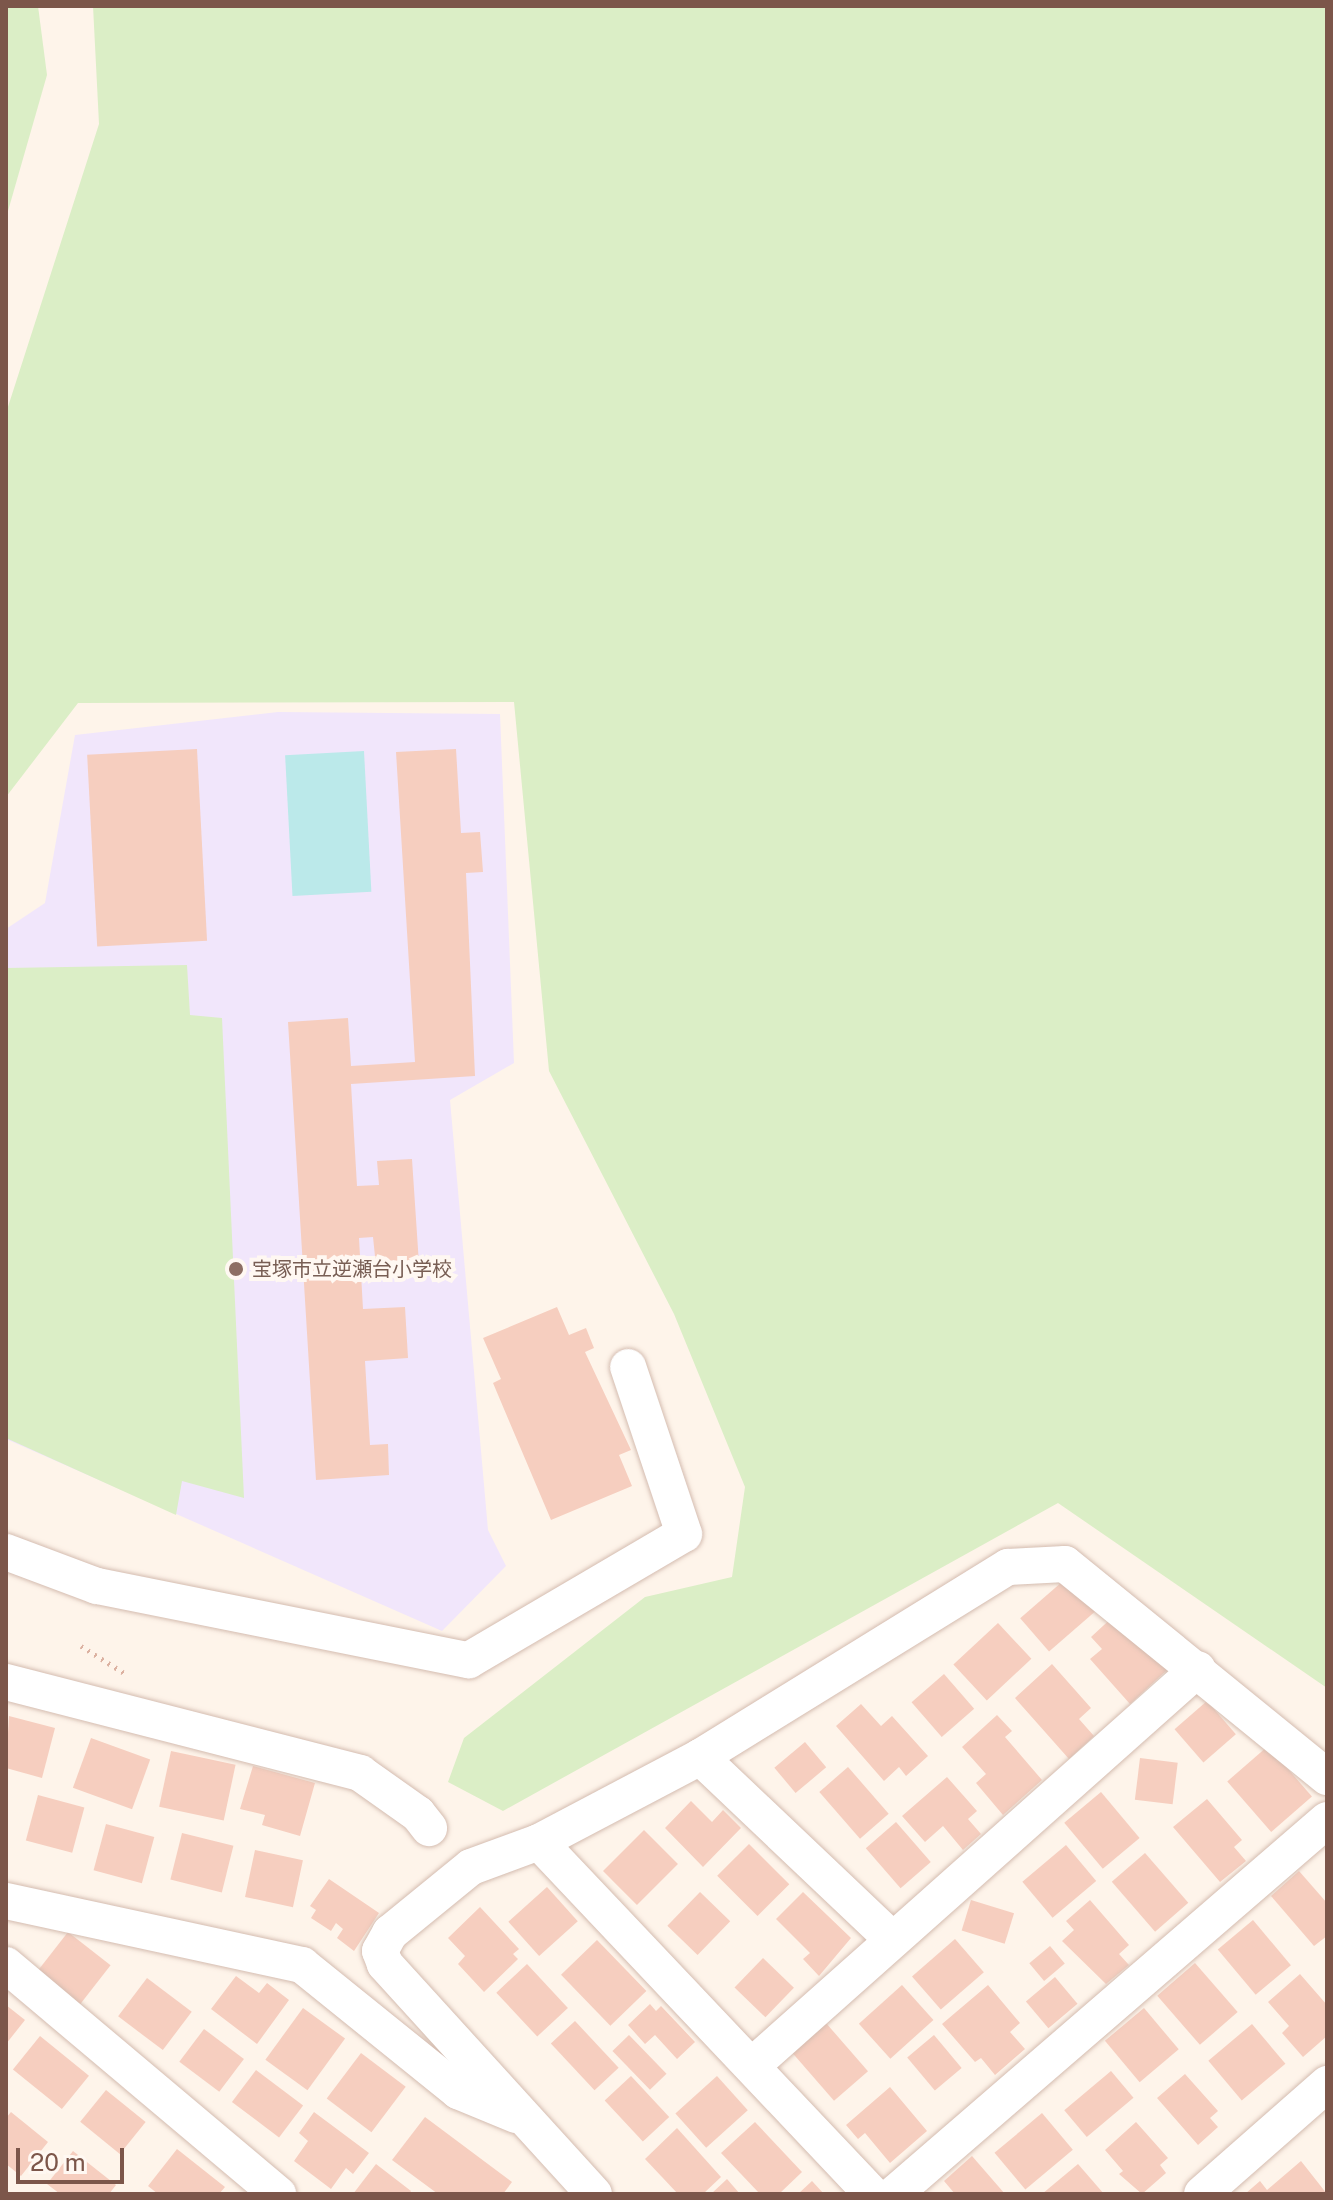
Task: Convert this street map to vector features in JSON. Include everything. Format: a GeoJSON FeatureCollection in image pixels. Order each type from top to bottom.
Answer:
{"type":"FeatureCollection","features":[{"type":"Feature","properties":{"kind":"street"},"geometry":{"type":"LineString","coordinates":[[6,1552],[97,1586],[469,1660],[684,1534],[628,1367]]}},
{"type":"Feature","properties":{"kind":"street"},"geometry":{"type":"LineString","coordinates":[[594,2194],[385,1964],[380,1951],[390,1933],[471,1867],[539,1842],[700,1757],[1008,1567],[1065,1564],[1198,1669],[1327,1777]]}},
{"type":"Feature","properties":{"kind":"street"},"geometry":{"type":"LineString","coordinates":[[754,2064],[891,1938],[1198,1669]]}},
{"type":"Feature","properties":{"kind":"street"},"geometry":{"type":"LineString","coordinates":[[6,1682],[360,1773],[418,1814],[429,1828]]}},
{"type":"Feature","properties":{"kind":"street"},"geometry":{"type":"LineString","coordinates":[[700,1757],[891,1938]]}},
{"type":"Feature","properties":{"kind":"street"},"geometry":{"type":"LineString","coordinates":[[894,2194],[1327,1820]]}},
{"type":"Feature","properties":{"kind":"street"},"geometry":{"type":"LineString","coordinates":[[539,1842],[754,2064],[872,2194]]}},
{"type":"Feature","properties":{"kind":"street"},"geometry":{"type":"LineString","coordinates":[[6,1901],[302,1965],[458,2091],[523,2117]]}},
{"type":"Feature","properties":{"kind":"street"},"geometry":{"type":"LineString","coordinates":[[6,1965],[278,2194]]}},
{"type":"Feature","properties":{"kind":"street"},"geometry":{"type":"LineString","coordinates":[[1202,2194],[1327,2084]]}},
{"type":"Feature","properties":{"kind":"shaded area","name":"宝塚市立逆瀬台小学校"},"geometry":{"type":"Polygon","coordinates":[[[278,712],[500,714],[514,1063],[450,1100],[488,1530],[506,1566],[442,1631],[6,1439],[6,929],[45,903],[75,735],[278,712]]]}},
{"type":"Feature","properties":{"kind":"green space"},"geometry":{"type":"Polygon","coordinates":[[[6,6],[38,6],[47,75],[6,218],[6,6]]]}},
{"type":"Feature","properties":{"kind":"green space"},"geometry":{"type":"Polygon","coordinates":[[[93,6],[1327,6],[1327,1688],[1058,1503],[503,1811],[448,1782],[464,1738],[645,1597],[732,1577],[745,1487],[674,1314],[549,1071],[514,702],[78,703],[6,797],[6,413],[99,124],[93,6]]]}},
{"type":"Feature","properties":{"kind":"green space"},"geometry":{"type":"Polygon","coordinates":[[[187,965],[190,1015],[222,1018],[244,1498],[182,1481],[176,1515],[6,1438],[6,968],[187,965]]]}},
{"type":"Feature","properties":{"kind":"water"},"geometry":{"type":"Polygon","coordinates":[[[364,751],[371,892],[292,896],[285,755],[364,751]]]}},
{"type":"Feature","properties":{"kind":"building"},"geometry":{"type":"Polygon","coordinates":[[[197,749],[207,941],[97,946],[87,755],[197,749]]]}},
{"type":"Feature","properties":{"kind":"building"},"geometry":{"type":"Polygon","coordinates":[[[456,749],[461,833],[480,832],[483,872],[466,873],[475,1076],[351,1084],[357,1186],[379,1185],[377,1161],[412,1159],[419,1264],[376,1266],[373,1237],[359,1238],[363,1309],[405,1307],[408,1358],[365,1361],[370,1445],[388,1444],[389,1475],[316,1480],[288,1022],[348,1018],[351,1066],[415,1062],[396,752],[456,749]]]}},
{"type":"Feature","properties":{"kind":"building"},"geometry":{"type":"Polygon","coordinates":[[[557,1307],[569,1335],[586,1328],[594,1348],[585,1352],[631,1450],[619,1455],[632,1486],[551,1520],[493,1383],[501,1379],[483,1338],[557,1307]]]}},
{"type":"Feature","properties":{"kind":"building"},"geometry":{"type":"Polygon","coordinates":[[[1070,1575],[1099,1608],[1049,1652],[1020,1618],[1070,1575]]]}},
{"type":"Feature","properties":{"kind":"building"},"geometry":{"type":"Polygon","coordinates":[[[1117,1613],[1167,1670],[1130,1704],[1090,1659],[1102,1649],[1091,1637],[1117,1613]]]}},
{"type":"Feature","properties":{"kind":"building"},"geometry":{"type":"Polygon","coordinates":[[[998,1623],[1031,1659],[987,1700],[953,1665],[998,1623]]]}},
{"type":"Feature","properties":{"kind":"building"},"geometry":{"type":"Polygon","coordinates":[[[1052,1664],[1091,1708],[1079,1719],[1094,1736],[1069,1759],[1015,1698],[1052,1664]]]}},
{"type":"Feature","properties":{"kind":"building"},"geometry":{"type":"Polygon","coordinates":[[[944,1674],[974,1709],[942,1737],[912,1702],[944,1674]]]}},
{"type":"Feature","properties":{"kind":"building"},"geometry":{"type":"Polygon","coordinates":[[[1207,1701],[1236,1734],[1203,1762],[1175,1729],[1207,1701]]]}},
{"type":"Feature","properties":{"kind":"building"},"geometry":{"type":"Polygon","coordinates":[[[861,1704],[881,1726],[892,1716],[928,1756],[906,1776],[899,1767],[884,1781],[836,1726],[861,1704]]]}},
{"type":"Feature","properties":{"kind":"building"},"geometry":{"type":"Polygon","coordinates":[[[997,1715],[1012,1731],[1005,1737],[1042,1780],[1003,1815],[976,1783],[986,1774],[962,1747],[997,1715]]]}},
{"type":"Feature","properties":{"kind":"building"},"geometry":{"type":"Polygon","coordinates":[[[9,1716],[55,1728],[42,1778],[6,1768],[9,1716]]]}},
{"type":"Feature","properties":{"kind":"building"},"geometry":{"type":"Polygon","coordinates":[[[91,1738],[150,1760],[132,1809],[73,1788],[91,1738]]]}},
{"type":"Feature","properties":{"kind":"building"},"geometry":{"type":"Polygon","coordinates":[[[805,1742],[826,1767],[796,1793],[774,1768],[805,1742]]]}},
{"type":"Feature","properties":{"kind":"building"},"geometry":{"type":"Polygon","coordinates":[[[1268,1746],[1312,1797],[1271,1832],[1227,1781],[1268,1746]]]}},
{"type":"Feature","properties":{"kind":"building"},"geometry":{"type":"Polygon","coordinates":[[[171,1751],[236,1765],[224,1820],[159,1807],[171,1751]]]}},
{"type":"Feature","properties":{"kind":"building"},"geometry":{"type":"Polygon","coordinates":[[[1140,1758],[1178,1763],[1173,1804],[1135,1800],[1140,1758]]]}},
{"type":"Feature","properties":{"kind":"building"},"geometry":{"type":"Polygon","coordinates":[[[253,1766],[315,1783],[300,1836],[262,1825],[265,1815],[240,1809],[253,1766]]]}},
{"type":"Feature","properties":{"kind":"building"},"geometry":{"type":"Polygon","coordinates":[[[848,1767],[889,1814],[860,1839],[819,1792],[848,1767]]]}},
{"type":"Feature","properties":{"kind":"building"},"geometry":{"type":"Polygon","coordinates":[[[947,1777],[977,1811],[968,1819],[981,1834],[963,1850],[943,1826],[925,1842],[902,1816],[947,1777]]]}},
{"type":"Feature","properties":{"kind":"building"},"geometry":{"type":"Polygon","coordinates":[[[1101,1792],[1140,1838],[1103,1869],[1064,1823],[1101,1792]]]}},
{"type":"Feature","properties":{"kind":"building"},"geometry":{"type":"Polygon","coordinates":[[[38,1795],[84,1807],[72,1853],[26,1840],[38,1795]]]}},
{"type":"Feature","properties":{"kind":"building"},"geometry":{"type":"Polygon","coordinates":[[[1207,1799],[1242,1840],[1234,1847],[1246,1861],[1220,1882],[1173,1827],[1207,1799]]]}},
{"type":"Feature","properties":{"kind":"building"},"geometry":{"type":"Polygon","coordinates":[[[691,1801],[712,1822],[723,1810],[741,1828],[703,1867],[665,1828],[691,1801]]]}},
{"type":"Feature","properties":{"kind":"building"},"geometry":{"type":"Polygon","coordinates":[[[896,1822],[931,1862],[901,1888],[866,1848],[896,1822]]]}},
{"type":"Feature","properties":{"kind":"building"},"geometry":{"type":"Polygon","coordinates":[[[106,1824],[154,1837],[142,1883],[94,1870],[106,1824]]]}},
{"type":"Feature","properties":{"kind":"building"},"geometry":{"type":"Polygon","coordinates":[[[644,1830],[678,1864],[637,1905],[603,1871],[644,1830]]]}},
{"type":"Feature","properties":{"kind":"building"},"geometry":{"type":"Polygon","coordinates":[[[182,1833],[233,1846],[222,1892],[170,1880],[182,1833]]]}},
{"type":"Feature","properties":{"kind":"building"},"geometry":{"type":"Polygon","coordinates":[[[749,1844],[789,1884],[757,1916],[717,1876],[749,1844]]]}},
{"type":"Feature","properties":{"kind":"building"},"geometry":{"type":"Polygon","coordinates":[[[1066,1845],[1096,1881],[1053,1918],[1022,1882],[1066,1845]]]}},
{"type":"Feature","properties":{"kind":"building"},"geometry":{"type":"Polygon","coordinates":[[[255,1850],[303,1860],[293,1907],[245,1897],[255,1850]]]}},
{"type":"Feature","properties":{"kind":"building"},"geometry":{"type":"Polygon","coordinates":[[[1145,1853],[1188,1903],[1155,1932],[1112,1882],[1145,1853]]]}},
{"type":"Feature","properties":{"kind":"building"},"geometry":{"type":"Polygon","coordinates":[[[1299,1871],[1327,1903],[1327,1936],[1314,1946],[1271,1896],[1299,1871]]]}},
{"type":"Feature","properties":{"kind":"building"},"geometry":{"type":"Polygon","coordinates":[[[329,1879],[379,1913],[354,1951],[337,1938],[343,1929],[336,1923],[331,1931],[311,1918],[316,1910],[310,1906],[329,1879]]]}},
{"type":"Feature","properties":{"kind":"building"},"geometry":{"type":"Polygon","coordinates":[[[547,1887],[578,1921],[539,1956],[508,1922],[547,1887]]]}},
{"type":"Feature","properties":{"kind":"building"},"geometry":{"type":"Polygon","coordinates":[[[700,1892],[730,1921],[698,1955],[667,1926],[700,1892]]]}},
{"type":"Feature","properties":{"kind":"building"},"geometry":{"type":"Polygon","coordinates":[[[803,1892],[851,1938],[819,1976],[803,1959],[810,1953],[776,1919],[803,1892]]]}},
{"type":"Feature","properties":{"kind":"building"},"geometry":{"type":"Polygon","coordinates":[[[971,1900],[1014,1913],[1005,1944],[962,1931],[971,1900]]]}},
{"type":"Feature","properties":{"kind":"building"},"geometry":{"type":"Polygon","coordinates":[[[1090,1900],[1129,1945],[1119,1954],[1129,1965],[1106,1984],[1062,1941],[1074,1930],[1066,1921],[1090,1900]]]}},
{"type":"Feature","properties":{"kind":"building"},"geometry":{"type":"Polygon","coordinates":[[[480,1907],[519,1949],[513,1954],[518,1959],[484,1992],[458,1964],[465,1956],[448,1938],[480,1907]]]}},
{"type":"Feature","properties":{"kind":"building"},"geometry":{"type":"Polygon","coordinates":[[[1253,1920],[1291,1965],[1256,1995],[1218,1950],[1253,1920]]]}},
{"type":"Feature","properties":{"kind":"building"},"geometry":{"type":"Polygon","coordinates":[[[68,1932],[111,1965],[80,2005],[37,1971],[68,1932]]]}},
{"type":"Feature","properties":{"kind":"building"},"geometry":{"type":"Polygon","coordinates":[[[955,1939],[984,1972],[941,2010],[912,1976],[955,1939]]]}},
{"type":"Feature","properties":{"kind":"building"},"geometry":{"type":"Polygon","coordinates":[[[597,1940],[646,1991],[610,2026],[561,1975],[597,1940]]]}},
{"type":"Feature","properties":{"kind":"building"},"geometry":{"type":"Polygon","coordinates":[[[1050,1946],[1065,1964],[1044,1981],[1029,1963],[1050,1946]]]}},
{"type":"Feature","properties":{"kind":"building"},"geometry":{"type":"Polygon","coordinates":[[[763,1958],[794,1988],[765,2017],[735,1987],[763,1958]]]}},
{"type":"Feature","properties":{"kind":"building"},"geometry":{"type":"Polygon","coordinates":[[[1195,1963],[1238,2012],[1200,2045],[1157,1996],[1195,1963]]]}},
{"type":"Feature","properties":{"kind":"building"},"geometry":{"type":"Polygon","coordinates":[[[527,1964],[568,2008],[537,2037],[496,1993],[527,1964]]]}},
{"type":"Feature","properties":{"kind":"building"},"geometry":{"type":"Polygon","coordinates":[[[1300,1974],[1327,2005],[1327,2036],[1303,2057],[1282,2033],[1289,2026],[1268,2002],[1300,1974]]]}},
{"type":"Feature","properties":{"kind":"building"},"geometry":{"type":"Polygon","coordinates":[[[236,1976],[259,1993],[267,1983],[289,2000],[257,2044],[211,2009],[236,1976]]]}},
{"type":"Feature","properties":{"kind":"building"},"geometry":{"type":"Polygon","coordinates":[[[1055,1977],[1077,2004],[1048,2028],[1026,2001],[1055,1977]]]}},
{"type":"Feature","properties":{"kind":"building"},"geometry":{"type":"Polygon","coordinates":[[[147,1978],[192,2012],[163,2050],[118,2016],[147,1978]]]}},
{"type":"Feature","properties":{"kind":"building"},"geometry":{"type":"Polygon","coordinates":[[[902,1985],[933,2020],[890,2059],[859,2024],[902,1985]]]}},
{"type":"Feature","properties":{"kind":"building"},"geometry":{"type":"Polygon","coordinates":[[[988,1985],[1020,2023],[1010,2032],[1025,2049],[995,2075],[981,2058],[975,2062],[942,2024],[988,1985]]]}},
{"type":"Feature","properties":{"kind":"building"},"geometry":{"type":"Polygon","coordinates":[[[650,2004],[656,2011],[661,2006],[695,2042],[677,2059],[655,2035],[645,2044],[628,2025],[650,2004]]]}},
{"type":"Feature","properties":{"kind":"building"},"geometry":{"type":"Polygon","coordinates":[[[6,2005],[25,2020],[6,2044],[6,2005]]]}},
{"type":"Feature","properties":{"kind":"building"},"geometry":{"type":"Polygon","coordinates":[[[303,2008],[345,2039],[307,2090],[265,2060],[303,2008]]]}},
{"type":"Feature","properties":{"kind":"building"},"geometry":{"type":"Polygon","coordinates":[[[1144,2008],[1179,2049],[1140,2082],[1105,2041],[1144,2008]]]}},
{"type":"Feature","properties":{"kind":"building"},"geometry":{"type":"Polygon","coordinates":[[[575,2021],[619,2068],[595,2090],[551,2044],[575,2021]]]}},
{"type":"Feature","properties":{"kind":"building"},"geometry":{"type":"Polygon","coordinates":[[[826,2023],[868,2071],[834,2101],[792,2053],[826,2023]]]}},
{"type":"Feature","properties":{"kind":"building"},"geometry":{"type":"Polygon","coordinates":[[[1252,2024],[1285,2064],[1242,2100],[1208,2061],[1252,2024]]]}},
{"type":"Feature","properties":{"kind":"building"},"geometry":{"type":"Polygon","coordinates":[[[204,2029],[244,2059],[219,2092],[179,2062],[204,2029]]]}},
{"type":"Feature","properties":{"kind":"building"},"geometry":{"type":"Polygon","coordinates":[[[629,2035],[667,2074],[650,2090],[612,2051],[629,2035]]]}},
{"type":"Feature","properties":{"kind":"building"},"geometry":{"type":"Polygon","coordinates":[[[934,2035],[962,2068],[935,2090],[907,2057],[934,2035]]]}},
{"type":"Feature","properties":{"kind":"building"},"geometry":{"type":"Polygon","coordinates":[[[40,2036],[89,2076],[62,2109],[13,2069],[40,2036]]]}},
{"type":"Feature","properties":{"kind":"building"},"geometry":{"type":"Polygon","coordinates":[[[361,2053],[406,2087],[371,2132],[327,2099],[361,2053]]]}},
{"type":"Feature","properties":{"kind":"building"},"geometry":{"type":"Polygon","coordinates":[[[256,2070],[303,2106],[279,2137],[232,2102],[256,2070]]]}},
{"type":"Feature","properties":{"kind":"building"},"geometry":{"type":"Polygon","coordinates":[[[1111,2071],[1133,2098],[1087,2137],[1064,2110],[1111,2071]]]}},
{"type":"Feature","properties":{"kind":"building"},"geometry":{"type":"Polygon","coordinates":[[[1185,2074],[1218,2111],[1210,2118],[1218,2127],[1198,2145],[1157,2098],[1185,2074]]]}},
{"type":"Feature","properties":{"kind":"building"},"geometry":{"type":"Polygon","coordinates":[[[631,2076],[669,2117],[643,2142],[605,2101],[631,2076]]]}},
{"type":"Feature","properties":{"kind":"building"},"geometry":{"type":"Polygon","coordinates":[[[717,2076],[748,2110],[706,2148],[675,2113],[717,2076]]]}},
{"type":"Feature","properties":{"kind":"building"},"geometry":{"type":"Polygon","coordinates":[[[890,2087],[927,2131],[890,2163],[865,2133],[858,2139],[846,2125],[890,2087]]]}},
{"type":"Feature","properties":{"kind":"building"},"geometry":{"type":"Polygon","coordinates":[[[106,2090],[146,2122],[120,2154],[80,2122],[106,2090]]]}},
{"type":"Feature","properties":{"kind":"building"},"geometry":{"type":"Polygon","coordinates":[[[11,2112],[48,2142],[21,2176],[6,2164],[6,2118],[11,2112]]]}},
{"type":"Feature","properties":{"kind":"building"},"geometry":{"type":"Polygon","coordinates":[[[314,2112],[369,2153],[353,2174],[346,2168],[331,2189],[294,2161],[308,2141],[299,2133],[314,2112]]]}},
{"type":"Feature","properties":{"kind":"building"},"geometry":{"type":"Polygon","coordinates":[[[1042,2113],[1073,2150],[1025,2190],[995,2153],[1042,2113]]]}},
{"type":"Feature","properties":{"kind":"building"},"geometry":{"type":"Polygon","coordinates":[[[425,2117],[512,2182],[503,2194],[438,2194],[392,2160],[425,2117]]]}},
{"type":"Feature","properties":{"kind":"building"},"geometry":{"type":"Polygon","coordinates":[[[755,2122],[802,2172],[779,2194],[760,2194],[721,2153],[755,2122]]]}},
{"type":"Feature","properties":{"kind":"building"},"geometry":{"type":"Polygon","coordinates":[[[1136,2122],[1168,2158],[1160,2165],[1166,2173],[1142,2194],[1119,2174],[1123,2171],[1105,2150],[1136,2122]]]}},
{"type":"Feature","properties":{"kind":"building"},"geometry":{"type":"Polygon","coordinates":[[[677,2128],[721,2177],[703,2194],[678,2194],[645,2159],[677,2128]]]}},
{"type":"Feature","properties":{"kind":"building"},"geometry":{"type":"Polygon","coordinates":[[[177,2149],[225,2187],[219,2194],[158,2194],[148,2186],[177,2149]]]}},
{"type":"Feature","properties":{"kind":"building"},"geometry":{"type":"Polygon","coordinates":[[[73,2151],[116,2185],[109,2194],[60,2194],[47,2184],[73,2151]]]}},
{"type":"Feature","properties":{"kind":"building"},"geometry":{"type":"Polygon","coordinates":[[[972,2156],[1005,2194],[955,2194],[944,2181],[972,2156]]]}},
{"type":"Feature","properties":{"kind":"building"},"geometry":{"type":"Polygon","coordinates":[[[1301,2161],[1327,2194],[1245,2194],[1260,2181],[1267,2190],[1301,2161]]]}},
{"type":"Feature","properties":{"kind":"building"},"geometry":{"type":"Polygon","coordinates":[[[376,2164],[411,2191],[409,2194],[353,2194],[376,2164]]]}},
{"type":"Feature","properties":{"kind":"building"},"geometry":{"type":"Polygon","coordinates":[[[1078,2164],[1104,2194],[1042,2194],[1078,2164]]]}},
{"type":"Feature","properties":{"kind":"building"},"geometry":{"type":"Polygon","coordinates":[[[727,2179],[740,2194],[711,2194],[727,2179]]]}},
{"type":"Feature","properties":{"kind":"building"},"geometry":{"type":"Polygon","coordinates":[[[812,2181],[824,2194],[798,2194],[812,2181]]]}},
{"type":"Feature","properties":{"kind":"place","name":"宝塚市立逆瀬台小学校"},"geometry":{"type":"Point","coordinates":[236,1269]}}]}
